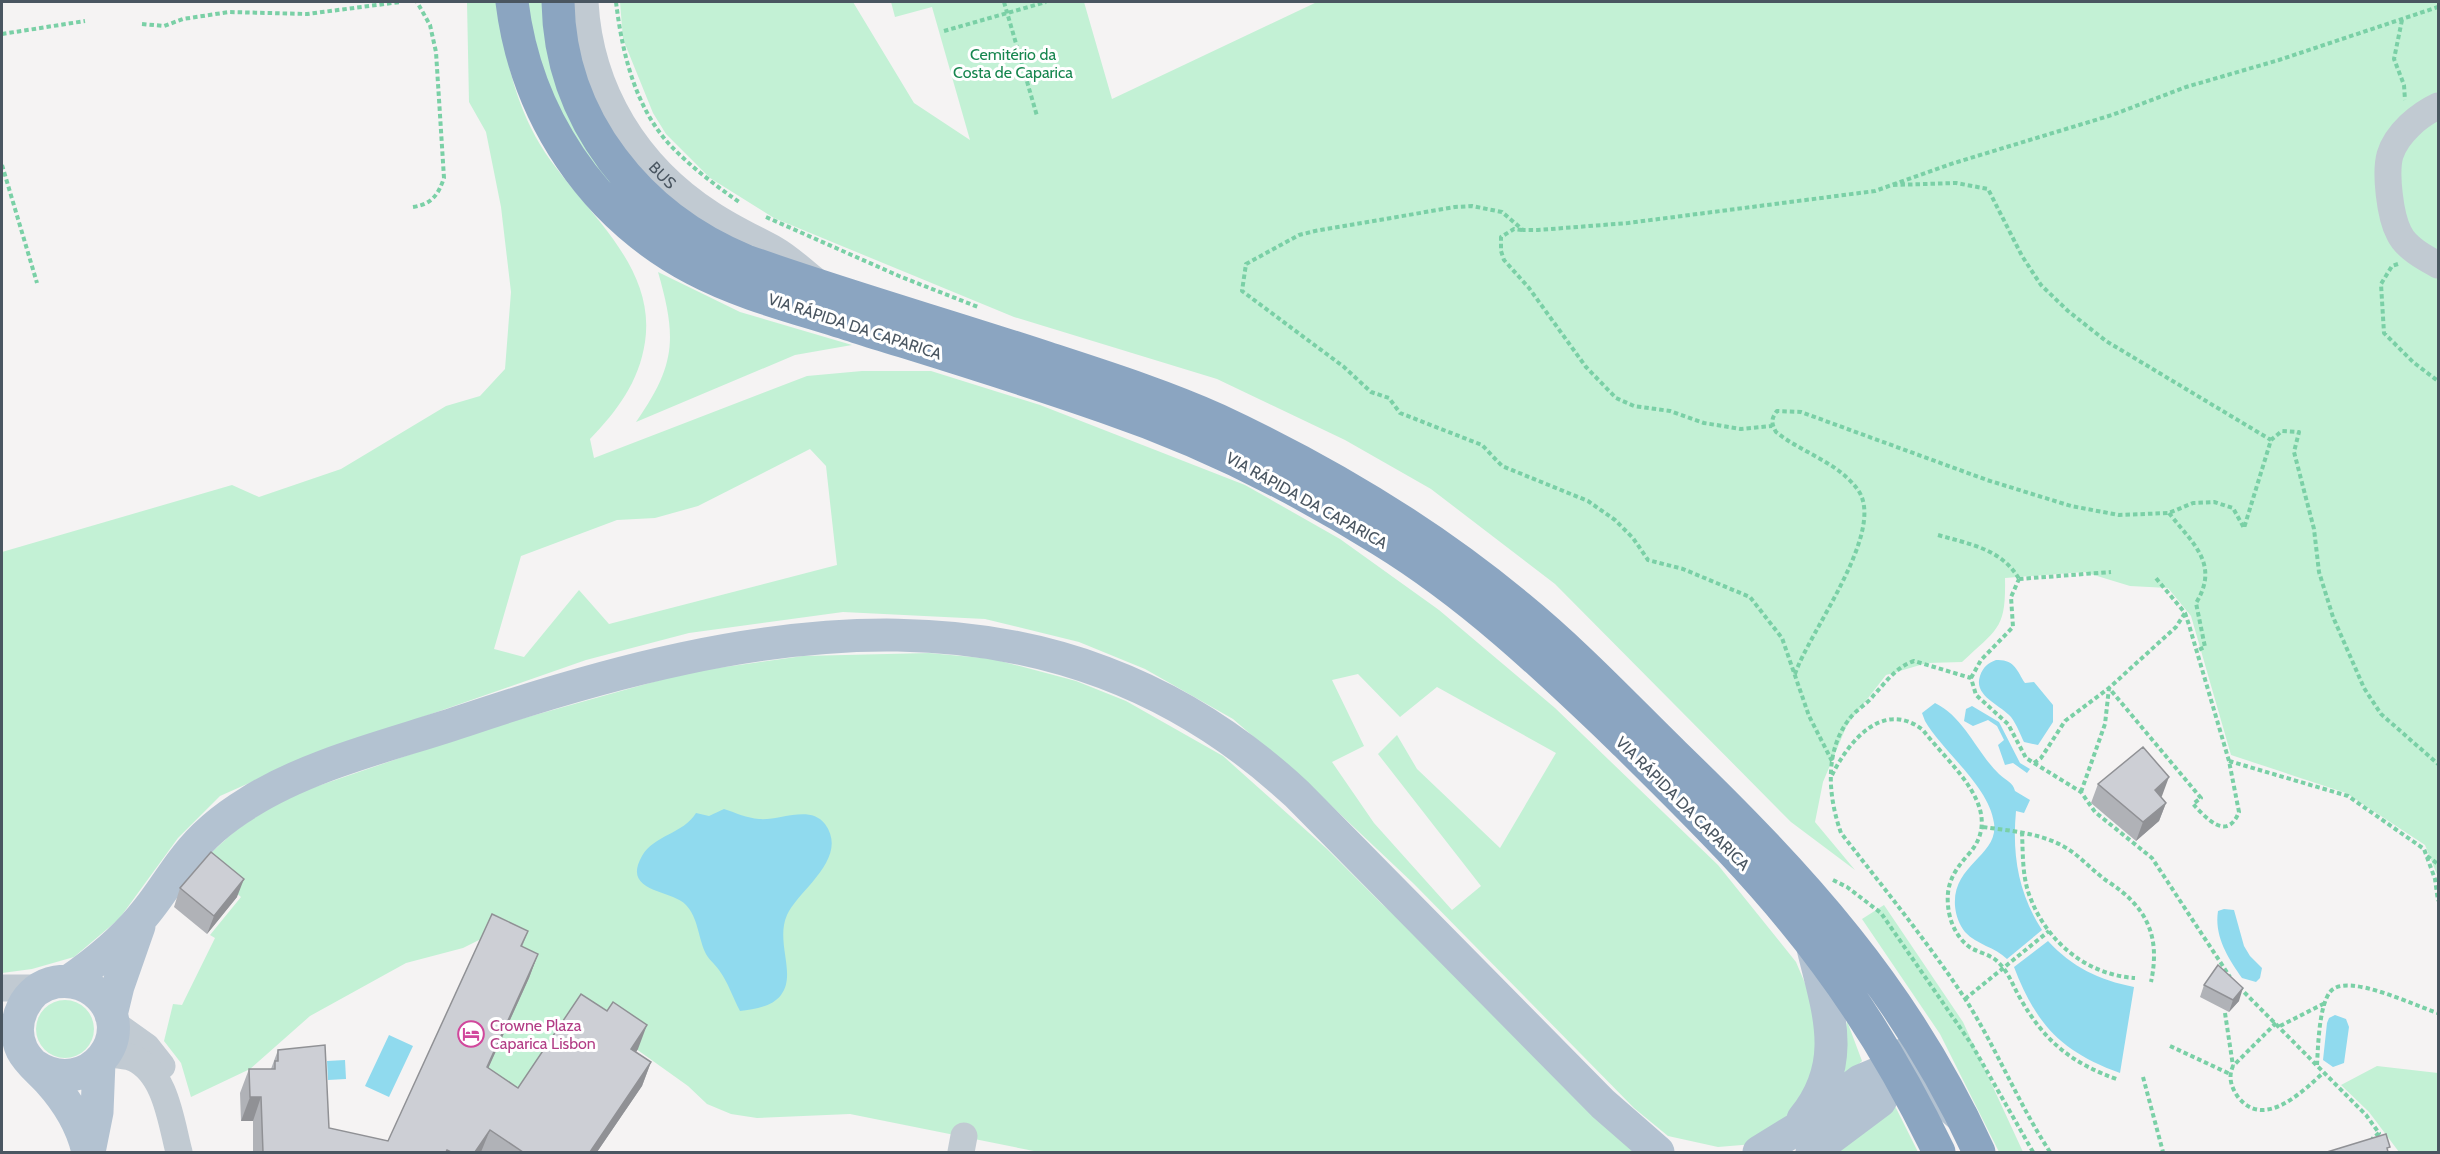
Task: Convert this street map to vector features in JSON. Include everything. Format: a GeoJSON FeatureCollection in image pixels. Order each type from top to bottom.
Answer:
{"type":"FeatureCollection","features":[{"type":"Feature","properties":{"kind":"highway","name":"VIA RÁPIDA DA CAPARICA"},"geometry":{"type":"LineString","coordinates":[[512,2],[518,39],[529,78],[542,110],[561,145],[595,192],[655,245],[694,269],[733,287],[1167,429],[1273,477],[1354,523],[1442,582],[1543,665],[1735,854],[1812,944],[1863,1016],[1882,1074],[1939,1152]]}},
{"type":"Feature","properties":{"kind":"highway","name":"VIA RÁPIDA DA CAPARICA"},"geometry":{"type":"LineString","coordinates":[[558,2],[562,44],[583,111],[611,160],[634,188],[673,222],[714,247],[746,261],[1111,379],[1176,403],[1298,459],[1412,527],[1503,594],[1579,661],[1741,820],[1812,894],[1882,983],[1918,1039],[1963,1118],[1979,1152]]}},
{"type":"Feature","properties":{"kind":"main road"},"geometry":{"type":"LineString","coordinates":[[88,1152],[84,1136],[66,1102],[31,1062],[19,1041],[18,1021],[26,1002],[114,948],[143,916],[187,856],[236,811],[288,782],[339,762],[530,699],[674,658],[749,646],[844,636],[901,634],[965,638],[1061,658],[1126,683],[1194,717],[1256,759],[1297,794],[1624,1124],[1658,1152]]}},
{"type":"Feature","properties":{"kind":"main road"},"geometry":{"type":"LineString","coordinates":[[31,1062],[49,1074],[67,1077],[84,1073],[102,1058],[110,1044],[118,986],[143,916]]}},
{"type":"Feature","properties":{"kind":"main road"},"geometry":{"type":"LineString","coordinates":[[1781,1148],[1808,1112],[1821,1088],[1830,1060],[1831,1016],[1812,944]]}},
{"type":"Feature","properties":{"kind":"main road"},"geometry":{"type":"LineString","coordinates":[[1781,1148],[1882,1074],[1906,1052],[1905,1029],[1882,983]]}},
{"type":"Feature","properties":{"kind":"main road"},"geometry":{"type":"LineString","coordinates":[[55,985],[95,992],[112,1018]]}},
{"type":"Feature","properties":{"kind":"main road"},"geometry":{"type":"LineString","coordinates":[[88,1152],[97,1112],[102,1058]]}},
{"type":"Feature","properties":{"kind":"main road"},"geometry":{"type":"LineString","coordinates":[[1882,1074],[1921,1081],[1963,1118]]}},
{"type":"Feature","properties":{"kind":"main road"},"geometry":{"type":"LineString","coordinates":[[1812,1152],[1880,1101],[1882,1074]]}},
{"type":"Feature","properties":{"kind":"main road"},"geometry":{"type":"LineString","coordinates":[[1624,1124],[1657,1146],[1673,1152]]}},
{"type":"Feature","properties":{"kind":"street","name":"BUS"},"geometry":{"type":"LineString","coordinates":[[585,2],[590,45],[604,87],[614,112],[645,157],[668,182],[696,204],[777,251],[822,285]]}},
{"type":"Feature","properties":{"kind":"street"},"geometry":{"type":"LineString","coordinates":[[2430,261],[2399,235],[2389,194],[2390,156],[2401,135],[2426,112],[2439,106]]}},
{"type":"Feature","properties":{"kind":"street"},"geometry":{"type":"LineString","coordinates":[[2,988],[55,985]]}},
{"type":"Feature","properties":{"kind":"street"},"geometry":{"type":"LineString","coordinates":[[112,1018],[147,1047],[162,1066],[168,1083],[168,1109]]}},
{"type":"Feature","properties":{"kind":"street"},"geometry":{"type":"LineString","coordinates":[[2,1036],[31,1062]]}},
{"type":"Feature","properties":{"kind":"street"},"geometry":{"type":"LineString","coordinates":[[102,1058],[132,1058],[145,1067],[156,1081],[168,1109],[179,1152]]}},
{"type":"Feature","properties":{"kind":"path"},"geometry":{"type":"LineString","coordinates":[[142,24],[164,26],[183,19],[230,12],[307,14],[400,2]]}},
{"type":"Feature","properties":{"kind":"path"},"geometry":{"type":"LineString","coordinates":[[413,207],[424,206],[438,195],[444,178],[436,52],[430,25],[417,2]]}},
{"type":"Feature","properties":{"kind":"path"},"geometry":{"type":"LineString","coordinates":[[1004,2],[1037,116]]}},
{"type":"Feature","properties":{"kind":"path"},"geometry":{"type":"LineString","coordinates":[[944,31],[1046,2]]}},
{"type":"Feature","properties":{"kind":"path"},"geometry":{"type":"LineString","coordinates":[[1772,426],[1740,429],[1704,423],[1670,411],[1634,406],[1616,398],[1586,367],[1547,312],[1504,260],[1501,251],[1501,237],[1514,229],[1628,224],[1875,191],[2112,115],[2186,87],[2439,7]]}},
{"type":"Feature","properties":{"kind":"path"},"geometry":{"type":"LineString","coordinates":[[2401,135],[2406,100],[2404,85],[2394,59],[2402,20]]}},
{"type":"Feature","properties":{"kind":"path"},"geometry":{"type":"LineString","coordinates":[[2,34],[85,21]]}},
{"type":"Feature","properties":{"kind":"path"},"geometry":{"type":"LineString","coordinates":[[2,165],[37,283]]}},
{"type":"Feature","properties":{"kind":"path"},"geometry":{"type":"LineString","coordinates":[[1889,185],[1956,183],[1988,189],[2022,256],[2041,285],[2068,311],[2106,341],[2271,440]]}},
{"type":"Feature","properties":{"kind":"path"},"geometry":{"type":"LineString","coordinates":[[1523,230],[1502,212],[1472,206],[1315,231],[1299,235],[1246,264],[1242,291],[1344,367],[1371,392],[1389,398],[1400,413],[1482,445],[1502,466],[1588,501],[1615,520],[1633,538],[1648,560],[1683,569],[1750,597],[1782,638],[1809,716],[1832,761]]}},
{"type":"Feature","properties":{"kind":"path"},"geometry":{"type":"LineString","coordinates":[[2430,261],[2392,266],[2381,284],[2384,333],[2413,362],[2439,381]]}},
{"type":"Feature","properties":{"kind":"path"},"geometry":{"type":"LineString","coordinates":[[1794,675],[1801,656],[1854,557],[1865,520],[1864,501],[1858,490],[1844,476],[1812,453],[1784,438],[1772,426],[1772,418],[1777,411],[1801,412],[1987,480],[2071,506],[2119,515],[2169,513],[2193,503],[2214,502],[2233,508],[2244,528],[2271,440],[2282,431],[2299,432],[2294,452],[2314,529],[2319,572],[2333,617],[2364,688],[2381,714],[2439,764]]}},
{"type":"Feature","properties":{"kind":"path"},"geometry":{"type":"LineString","coordinates":[[2169,513],[2198,551],[2207,571],[2205,588],[2196,603],[2205,647],[2196,651]]}},
{"type":"Feature","properties":{"kind":"path"},"geometry":{"type":"LineString","coordinates":[[1938,535],[1995,554],[2004,560],[2019,579]]}},
{"type":"Feature","properties":{"kind":"path"},"geometry":{"type":"LineString","coordinates":[[2019,579],[2111,572]]}},
{"type":"Feature","properties":{"kind":"path"},"geometry":{"type":"LineString","coordinates":[[2109,688],[2200,798],[2193,804],[2210,821],[2220,827],[2236,820],[2239,812],[2229,761],[2185,613],[2155,577]]}},
{"type":"Feature","properties":{"kind":"path"},"geometry":{"type":"LineString","coordinates":[[2019,579],[2012,597],[2013,627],[1981,660],[1971,678],[1976,695],[2008,724],[2026,758],[2081,792],[2096,812],[2152,858],[2215,957],[2235,982],[2366,1115],[2379,1132],[2367,1142]]}},
{"type":"Feature","properties":{"kind":"path"},"geometry":{"type":"LineString","coordinates":[[2034,763],[2041,758],[2065,720],[2109,688],[2176,627],[2185,613]]}},
{"type":"Feature","properties":{"kind":"path"},"geometry":{"type":"LineString","coordinates":[[1971,678],[1914,661],[1897,669],[1871,699],[1850,718],[1836,744],[1830,785],[1833,810],[1841,833],[1965,999],[2029,1119],[2050,1152]]}},
{"type":"Feature","properties":{"kind":"path"},"geometry":{"type":"LineString","coordinates":[[2081,792],[2105,724],[2109,688]]}},
{"type":"Feature","properties":{"kind":"path"},"geometry":{"type":"LineString","coordinates":[[1830,785],[1833,774],[1845,753],[1867,728],[1893,719],[1913,723],[1923,730],[1973,793],[1982,811],[1983,827],[1979,842],[1952,876],[1948,887],[1948,906],[1952,924],[1960,938],[1970,947],[1997,960],[2032,1017],[2059,1051],[2089,1069],[2119,1080]]}},
{"type":"Feature","properties":{"kind":"path"},"geometry":{"type":"LineString","coordinates":[[2229,761],[2348,796],[2424,849],[2439,900]]}},
{"type":"Feature","properties":{"kind":"path"},"geometry":{"type":"LineString","coordinates":[[1983,827],[2022,832],[2065,847],[2126,892],[2149,925],[2154,955],[2151,982]]}},
{"type":"Feature","properties":{"kind":"path"},"geometry":{"type":"LineString","coordinates":[[2022,832],[2030,896],[2049,931],[2068,951],[2088,965],[2115,977],[2135,978]]}},
{"type":"Feature","properties":{"kind":"path"},"geometry":{"type":"LineString","coordinates":[[2427,856],[2439,864]]}},
{"type":"Feature","properties":{"kind":"path"},"geometry":{"type":"LineString","coordinates":[[1827,876],[1881,913],[1972,1045],[2034,1152]]}},
{"type":"Feature","properties":{"kind":"path"},"geometry":{"type":"LineString","coordinates":[[1965,999],[2049,931]]}},
{"type":"Feature","properties":{"kind":"path"},"geometry":{"type":"LineString","coordinates":[[2317,1065],[2326,1003],[2330,992],[2339,986],[2351,984],[2439,1013]]}},
{"type":"Feature","properties":{"kind":"path"},"geometry":{"type":"LineString","coordinates":[[2323,1073],[2296,1096],[2269,1110],[2251,1107],[2241,1100],[2233,1089],[2230,1074],[2233,1066],[2278,1024],[2326,1003]]}},
{"type":"Feature","properties":{"kind":"path"},"geometry":{"type":"LineString","coordinates":[[2225,1013],[2233,1066]]}},
{"type":"Feature","properties":{"kind":"path"},"geometry":{"type":"LineString","coordinates":[[2170,1046],[2230,1074]]}},
{"type":"Feature","properties":{"kind":"path"},"geometry":{"type":"LineString","coordinates":[[2144,1077],[2163,1152]]}},
{"type":"Feature","properties":{"kind":"green space"},"geometry":{"type":"Polygon","coordinates":[[[467,2],[497,2],[513,82],[531,128],[546,154],[624,255],[637,282],[645,311],[645,342],[638,370],[618,407],[590,439],[594,458],[807,376],[862,371],[931,371],[1040,405],[1245,485],[1340,539],[1439,610],[1555,708],[1718,865],[1796,962],[1813,1002],[1821,1051],[1807,1093],[1784,1124],[1754,1144],[1718,1147],[1668,1136],[1634,1108],[1414,884],[1303,779],[1233,719],[1145,669],[1079,642],[985,619],[843,612],[689,633],[586,660],[305,758],[220,796],[178,838],[119,919],[74,957],[32,969],[2,973],[2,552],[232,485],[259,497],[341,469],[446,406],[480,396],[505,369],[511,292],[501,207],[486,132],[469,102],[467,2]],[[810,449],[698,506],[655,518],[617,520],[521,556],[494,649],[524,657],[579,590],[609,624],[837,565],[826,466],[810,449]],[[1358,674],[1332,680],[1364,746],[1332,762],[1374,823],[1452,910],[1481,886],[1378,754],[1397,735],[1417,769],[1500,848],[1556,753],[1437,687],[1400,717],[1358,674]]]}},
{"type":"Feature","properties":{"kind":"green space"},"geometry":{"type":"Polygon","coordinates":[[[525,2],[542,2],[546,44],[632,205],[609,188],[551,100],[525,2]]]}},
{"type":"Feature","properties":{"kind":"green space","name":"Cemitério da Costa de Caparica"},"geometry":{"type":"Polygon","coordinates":[[[620,2],[853,2],[914,103],[970,140],[932,7],[895,17],[891,2],[1084,2],[1112,99],[1317,2],[2438,2],[2438,877],[2425,845],[2346,793],[2231,755],[2191,616],[2168,588],[2130,586],[2084,572],[2005,578],[2004,608],[2001,618],[1992,634],[1984,642],[1962,662],[1927,663],[1886,675],[1847,725],[1823,782],[1815,822],[1855,870],[1791,822],[1555,584],[1431,489],[1345,440],[1217,379],[1014,317],[774,218],[710,178],[666,134],[653,113],[623,39],[620,2]]]}},
{"type":"Feature","properties":{"kind":"green space"},"geometry":{"type":"Polygon","coordinates":[[[658,272],[740,312],[852,345],[795,355],[636,422],[659,384],[666,367],[669,350],[668,315],[658,272]]]}},
{"type":"Feature","properties":{"kind":"green space"},"geometry":{"type":"Polygon","coordinates":[[[929,653],[993,659],[1076,681],[1126,701],[1223,756],[1327,849],[1382,904],[1459,972],[1637,1152],[1039,1152],[850,1114],[757,1118],[731,1114],[707,1104],[688,1086],[604,1026],[509,1112],[478,1091],[483,938],[463,948],[406,963],[310,1016],[250,1069],[191,1097],[181,1063],[164,1041],[173,1004],[182,1005],[215,938],[210,935],[241,897],[204,866],[184,885],[213,851],[236,830],[271,807],[306,790],[485,729],[689,672],[803,656],[929,653]]]}},
{"type":"Feature","properties":{"kind":"green space"},"geometry":{"type":"Polygon","coordinates":[[[1884,905],[1963,1022],[2023,1152],[1999,1152],[1940,1034],[1862,919],[1884,905]]]}},
{"type":"Feature","properties":{"kind":"green space"},"geometry":{"type":"Polygon","coordinates":[[[59,1000],[71,1000],[86,1008],[94,1023],[94,1035],[86,1050],[71,1058],[59,1058],[44,1050],[36,1035],[36,1023],[44,1008],[59,1000]]]}},
{"type":"Feature","properties":{"kind":"green space"},"geometry":{"type":"Polygon","coordinates":[[[1847,1021],[1862,1061],[1837,1084],[1847,1021]]]}},
{"type":"Feature","properties":{"kind":"green space"},"geometry":{"type":"Polygon","coordinates":[[[2377,1066],[2438,1073],[2438,1152],[2399,1152],[2369,1112],[2341,1085],[2377,1066]]]}},
{"type":"Feature","properties":{"kind":"green space"},"geometry":{"type":"Polygon","coordinates":[[[1895,1106],[1918,1152],[1836,1152],[1895,1106]]]}},
{"type":"Feature","properties":{"kind":"water"},"geometry":{"type":"Polygon","coordinates":[[[1996,660],[2007,661],[2011,664],[2025,683],[2034,682],[2053,705],[2053,722],[2038,745],[2024,742],[2011,717],[1989,700],[1980,689],[1980,676],[1983,670],[1996,660]]]}},
{"type":"Feature","properties":{"kind":"water"},"geometry":{"type":"Polygon","coordinates":[[[1935,703],[1954,717],[1991,765],[2011,784],[2015,791],[2030,800],[2024,813],[2016,811],[2016,858],[2027,902],[2042,930],[2007,959],[1965,932],[1957,917],[1956,892],[1967,870],[1990,844],[1994,834],[1994,823],[1984,796],[1925,721],[1922,713],[1935,703]]]}},
{"type":"Feature","properties":{"kind":"water"},"geometry":{"type":"Polygon","coordinates":[[[1972,706],[1999,722],[2020,763],[2030,769],[2027,773],[2013,763],[2005,765],[1998,745],[2004,740],[1997,726],[1988,720],[1973,726],[1964,721],[1966,709],[1972,706]]]}},
{"type":"Feature","properties":{"kind":"water"},"geometry":{"type":"Polygon","coordinates":[[[724,809],[759,819],[811,815],[819,818],[825,824],[831,837],[831,849],[827,861],[787,915],[783,936],[787,977],[781,995],[768,1005],[740,1011],[728,985],[705,952],[690,910],[679,900],[643,884],[638,877],[637,868],[647,849],[684,826],[696,813],[709,816],[724,809]]]}},
{"type":"Feature","properties":{"kind":"water"},"geometry":{"type":"Polygon","coordinates":[[[2234,910],[2244,946],[2262,968],[2260,978],[2256,982],[2242,978],[2223,946],[2217,920],[2218,911],[2234,910]]]}},
{"type":"Feature","properties":{"kind":"water"},"geometry":{"type":"Polygon","coordinates":[[[2048,941],[2067,958],[2087,971],[2109,981],[2134,987],[2120,1073],[2082,1056],[2053,1034],[2022,987],[2014,967],[2048,941]]]}},
{"type":"Feature","properties":{"kind":"water"},"geometry":{"type":"Polygon","coordinates":[[[2335,1015],[2346,1019],[2349,1027],[2344,1063],[2333,1067],[2323,1060],[2327,1023],[2329,1018],[2335,1015]]]}},
{"type":"Feature","properties":{"kind":"water"},"geometry":{"type":"Polygon","coordinates":[[[389,1035],[413,1046],[389,1097],[365,1086],[389,1035]]]}},
{"type":"Feature","properties":{"kind":"water"},"geometry":{"type":"Polygon","coordinates":[[[345,1060],[346,1079],[328,1080],[327,1061],[345,1060]]]}},
{"type":"Feature","properties":{"kind":"building"},"geometry":{"type":"Polygon","coordinates":[[[2143,747],[2169,777],[2155,790],[2166,803],[2143,822],[2098,784],[2143,747]]]}},
{"type":"Feature","properties":{"kind":"building"},"geometry":{"type":"Polygon","coordinates":[[[211,852],[244,879],[214,916],[180,888],[211,852]]]}},
{"type":"Feature","properties":{"kind":"building"},"geometry":{"type":"Polygon","coordinates":[[[492,914],[528,931],[521,946],[538,954],[487,1067],[518,1088],[581,994],[607,1011],[613,1002],[647,1025],[631,1049],[651,1062],[590,1152],[523,1152],[490,1130],[475,1152],[447,1150],[446,1152],[263,1152],[261,1097],[250,1097],[249,1069],[275,1069],[278,1050],[325,1045],[329,1128],[388,1141],[492,914]]]}},
{"type":"Feature","properties":{"kind":"building"},"geometry":{"type":"Polygon","coordinates":[[[2218,965],[2243,988],[2233,1000],[2204,985],[2218,965]]]}},
{"type":"Feature","properties":{"kind":"building"},"geometry":{"type":"Polygon","coordinates":[[[2386,1134],[2390,1147],[2387,1148],[2388,1152],[2327,1152],[2386,1134]]]}},
{"type":"Feature","properties":{"kind":"place","name":"Crowne Plaza Caparica Lisbon"},"geometry":{"type":"Point","coordinates":[471,1034]}}]}
